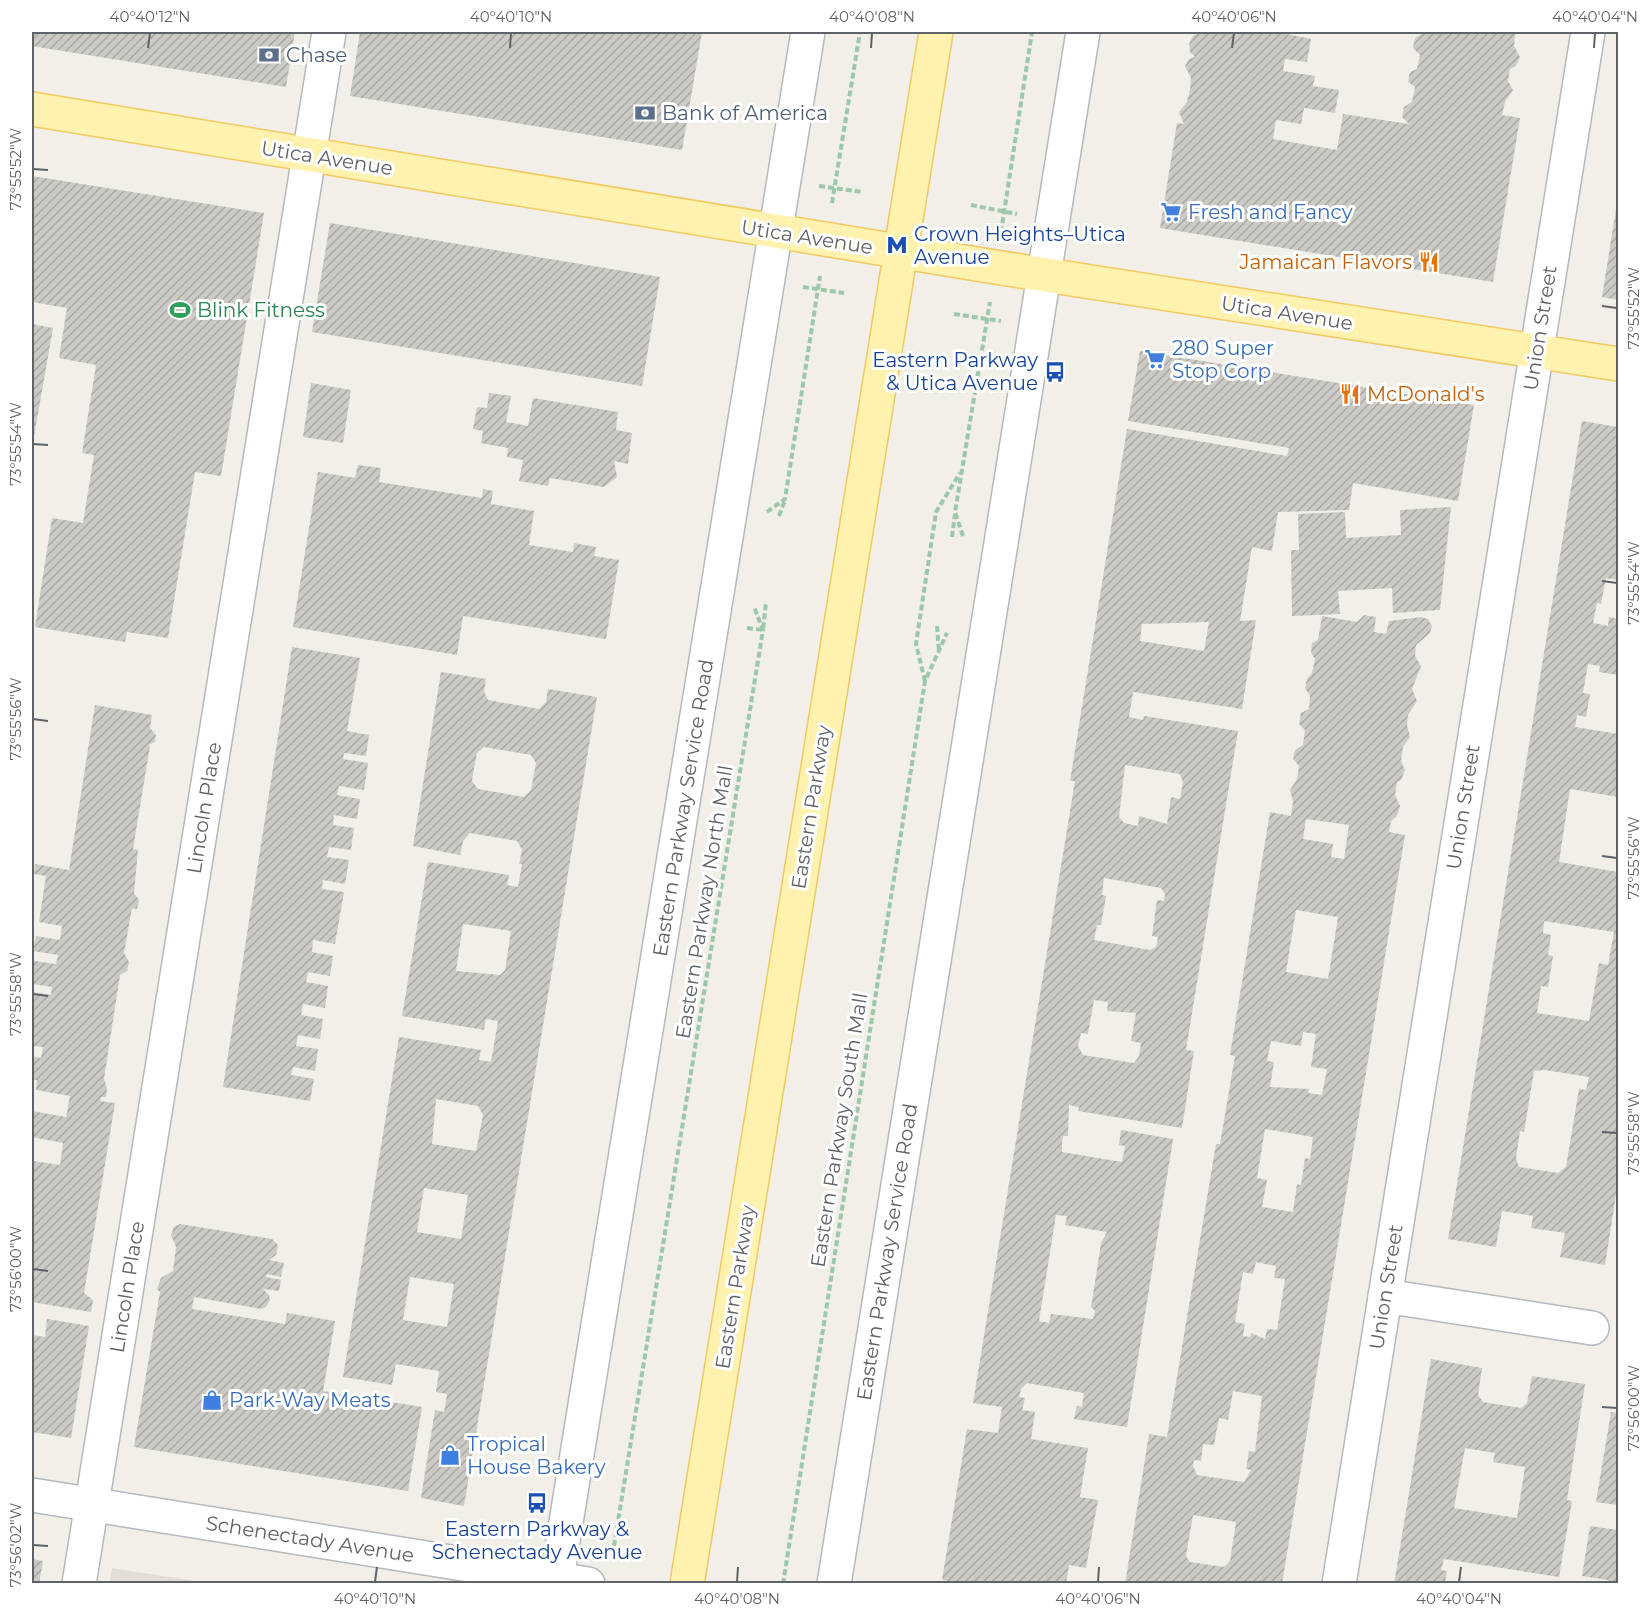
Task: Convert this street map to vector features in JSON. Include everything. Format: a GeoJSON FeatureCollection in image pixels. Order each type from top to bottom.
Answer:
{"type":"FeatureCollection","features":[{"type":"Feature","properties":{"kind":"main road","name":"Eastern Parkway"},"geometry":{"type":"LineString","coordinates":[[687,1584],[936,32]]}},
{"type":"Feature","properties":{"kind":"main road","name":"Utica Avenue"},"geometry":{"type":"LineString","coordinates":[[32,110],[1044,275],[1618,364]]}},
{"type":"Feature","properties":{"kind":"street","name":"Lincoln Place"},"geometry":{"type":"LineString","coordinates":[[79,1584],[329,32]]}},
{"type":"Feature","properties":{"kind":"street","name":"Eastern Parkway Service Road"},"geometry":{"type":"LineString","coordinates":[[567,1582],[808,32]]}},
{"type":"Feature","properties":{"kind":"street","name":"Eastern Parkway Service Road"},"geometry":{"type":"LineString","coordinates":[[834,1584],[1083,32]]}},
{"type":"Feature","properties":{"kind":"street","name":"Union Street"},"geometry":{"type":"LineString","coordinates":[[1339,1584],[1588,32]]}},
{"type":"Feature","properties":{"kind":"street"},"geometry":{"type":"LineString","coordinates":[[1385,1296],[1592,1328]]}},
{"type":"Feature","properties":{"kind":"street","name":"Schenectady Avenue"},"geometry":{"type":"LineString","coordinates":[[32,1496],[567,1582]]}},
{"type":"Feature","properties":{"kind":"path"},"geometry":{"type":"LineString","coordinates":[[832,204],[860,32]]}},
{"type":"Feature","properties":{"kind":"path"},"geometry":{"type":"LineString","coordinates":[[1001,229],[1032,32]]}},
{"type":"Feature","properties":{"kind":"path"},"geometry":{"type":"LineString","coordinates":[[814,186],[863,192]]}},
{"type":"Feature","properties":{"kind":"path"},"geometry":{"type":"LineString","coordinates":[[971,205],[1021,214]]}},
{"type":"Feature","properties":{"kind":"path"},"geometry":{"type":"LineString","coordinates":[[779,516],[785,499],[820,275]]}},
{"type":"Feature","properties":{"kind":"path"},"geometry":{"type":"LineString","coordinates":[[799,286],[844,293]]}},
{"type":"Feature","properties":{"kind":"path","name":"Eastern Parkway South Mall"},"geometry":{"type":"LineString","coordinates":[[961,547],[963,536],[955,512],[990,298]]}},
{"type":"Feature","properties":{"kind":"path"},"geometry":{"type":"LineString","coordinates":[[954,314],[1005,322]]}},
{"type":"Feature","properties":{"kind":"path","name":"Eastern Parkway South Mall"},"geometry":{"type":"LineString","coordinates":[[925,681],[916,644],[936,512],[962,470]]}},
{"type":"Feature","properties":{"kind":"path"},"geometry":{"type":"LineString","coordinates":[[766,513],[785,499]]}},
{"type":"Feature","properties":{"kind":"path"},"geometry":{"type":"LineString","coordinates":[[952,537],[955,512]]}},
{"type":"Feature","properties":{"kind":"path"},"geometry":{"type":"LineString","coordinates":[[751,600],[763,630]]}},
{"type":"Feature","properties":{"kind":"path","name":"Eastern Parkway North Mall"},"geometry":{"type":"LineString","coordinates":[[614,1546],[766,602]]}},
{"type":"Feature","properties":{"kind":"path"},"geometry":{"type":"LineString","coordinates":[[937,626],[939,651]]}},
{"type":"Feature","properties":{"kind":"path","name":"Eastern Parkway South Mall"},"geometry":{"type":"LineString","coordinates":[[783,1584],[925,681],[948,631]]}},
{"type":"Feature","properties":{"kind":"shaded area"},"geometry":{"type":"Polygon","coordinates":[[[112,1568],[208,1583],[110,1583],[112,1568]]]}},
{"type":"Feature","properties":{"kind":"building"},"geometry":{"type":"Polygon","coordinates":[[[32,32],[295,32],[286,87],[32,46],[32,32]]]}},
{"type":"Feature","properties":{"kind":"building"},"geometry":{"type":"Polygon","coordinates":[[[360,32],[702,32],[682,150],[350,96],[360,32]]]}},
{"type":"Feature","properties":{"kind":"building"},"geometry":{"type":"Polygon","coordinates":[[[1200,32],[1287,32],[1287,34],[1311,39],[1307,62],[1285,59],[1283,71],[1315,76],[1313,86],[1339,90],[1335,113],[1304,108],[1301,124],[1276,120],[1273,139],[1337,150],[1343,114],[1409,124],[1402,117],[1404,107],[1412,102],[1415,87],[1408,82],[1410,72],[1417,69],[1420,55],[1413,48],[1415,38],[1425,32],[1520,32],[1515,35],[1514,46],[1520,57],[1516,66],[1510,69],[1508,81],[1513,90],[1505,102],[1502,115],[1520,118],[1493,282],[1160,228],[1177,123],[1184,124],[1179,112],[1187,102],[1190,89],[1191,78],[1185,66],[1189,59],[1195,57],[1190,52],[1189,44],[1193,36],[1200,32]]]}},
{"type":"Feature","properties":{"kind":"building"},"geometry":{"type":"Polygon","coordinates":[[[32,176],[264,213],[221,476],[195,472],[168,638],[127,632],[125,642],[35,627],[52,518],[83,523],[94,455],[82,453],[96,365],[59,358],[67,308],[32,302],[32,176]]]}},
{"type":"Feature","properties":{"kind":"building"},"geometry":{"type":"Polygon","coordinates":[[[1618,203],[1618,300],[1602,297],[1618,203]]]}},
{"type":"Feature","properties":{"kind":"building"},"geometry":{"type":"Polygon","coordinates":[[[330,223],[660,277],[642,386],[312,332],[330,223]]]}},
{"type":"Feature","properties":{"kind":"building"},"geometry":{"type":"Polygon","coordinates":[[[32,324],[53,328],[33,442],[32,442],[32,324]]]}},
{"type":"Feature","properties":{"kind":"building"},"geometry":{"type":"Polygon","coordinates":[[[1140,351],[1474,405],[1458,501],[1353,483],[1349,510],[1278,512],[1272,551],[1252,547],[1240,621],[1256,620],[1242,709],[1133,692],[1129,717],[1143,720],[1144,716],[1238,731],[1186,1050],[1194,1051],[1182,1128],[1078,1111],[1079,1107],[1069,1105],[1068,1136],[1063,1136],[1062,1152],[1122,1162],[1125,1146],[1119,1145],[1121,1130],[1173,1139],[1127,1427],[1074,1419],[1077,1406],[1082,1407],[1084,1393],[1027,1383],[1021,1389],[1019,1397],[1025,1398],[1022,1410],[1035,1412],[1031,1439],[1088,1448],[1080,1497],[1098,1500],[1086,1568],[1069,1565],[1066,1584],[966,1584],[942,1580],[967,1429],[998,1433],[1002,1407],[973,1403],[1075,781],[1070,781],[1127,429],[1287,456],[1289,448],[1128,421],[1140,351]],[[1209,622],[1142,624],[1140,641],[1204,651],[1209,622]],[[1125,765],[1119,817],[1124,823],[1138,826],[1139,816],[1167,824],[1171,797],[1180,799],[1183,782],[1180,774],[1125,765]],[[1104,878],[1102,895],[1106,896],[1101,925],[1097,925],[1094,940],[1150,950],[1156,947],[1158,937],[1152,936],[1157,900],[1164,901],[1165,894],[1161,888],[1104,878]],[[1094,1000],[1088,1034],[1081,1033],[1078,1046],[1083,1055],[1134,1063],[1139,1056],[1141,1043],[1131,1041],[1136,1013],[1107,1011],[1108,1002],[1094,1000]],[[1056,1215],[1039,1321],[1049,1323],[1051,1314],[1093,1319],[1095,1311],[1091,1307],[1101,1243],[1107,1232],[1065,1225],[1067,1216],[1056,1215]]]}},
{"type":"Feature","properties":{"kind":"building"},"geometry":{"type":"Polygon","coordinates":[[[311,383],[351,390],[343,443],[303,437],[311,383]]]}},
{"type":"Feature","properties":{"kind":"building"},"geometry":{"type":"Polygon","coordinates":[[[489,393],[511,396],[506,422],[528,426],[533,398],[618,412],[616,430],[632,433],[628,464],[614,461],[617,477],[604,487],[550,478],[548,486],[519,481],[523,460],[507,457],[508,448],[481,443],[483,431],[473,429],[477,407],[487,408],[489,393]]]}},
{"type":"Feature","properties":{"kind":"building"},"geometry":{"type":"Polygon","coordinates":[[[1582,421],[1618,427],[1618,580],[1606,578],[1601,604],[1597,603],[1593,623],[1608,626],[1609,617],[1618,619],[1618,675],[1599,672],[1600,666],[1588,664],[1583,693],[1590,694],[1586,717],[1577,715],[1575,727],[1618,734],[1618,797],[1570,789],[1559,862],[1618,872],[1618,1182],[1605,1265],[1560,1257],[1565,1233],[1531,1228],[1533,1216],[1502,1211],[1496,1247],[1448,1239],[1582,421]],[[1544,921],[1543,933],[1551,935],[1548,955],[1553,956],[1548,987],[1541,986],[1537,1013],[1589,1021],[1599,963],[1608,965],[1614,932],[1544,921]],[[1545,1070],[1534,1071],[1524,1132],[1520,1131],[1516,1158],[1519,1167],[1558,1173],[1566,1167],[1579,1089],[1586,1090],[1589,1077],[1545,1070]]]}},
{"type":"Feature","properties":{"kind":"building"},"geometry":{"type":"Polygon","coordinates":[[[358,465],[381,468],[379,482],[482,498],[483,489],[493,491],[491,504],[534,511],[529,545],[573,552],[574,543],[596,547],[594,556],[619,560],[606,639],[463,616],[457,655],[293,627],[318,472],[355,478],[358,465]]]}},
{"type":"Feature","properties":{"kind":"building"},"geometry":{"type":"Polygon","coordinates":[[[1451,507],[1440,610],[1393,613],[1392,588],[1338,591],[1340,614],[1292,616],[1291,550],[1299,550],[1298,514],[1345,512],[1346,538],[1401,535],[1400,510],[1451,507]]]}},
{"type":"Feature","properties":{"kind":"building"},"geometry":{"type":"Polygon","coordinates":[[[1364,615],[1376,617],[1374,632],[1386,634],[1389,621],[1421,617],[1428,619],[1432,626],[1430,633],[1416,645],[1415,656],[1421,666],[1412,689],[1417,701],[1408,715],[1407,725],[1410,737],[1403,747],[1401,761],[1405,770],[1401,780],[1397,782],[1395,795],[1400,806],[1397,816],[1391,821],[1389,832],[1405,835],[1282,1584],[1125,1584],[1149,1434],[1167,1437],[1216,1144],[1220,1144],[1235,1056],[1230,1055],[1270,812],[1291,816],[1293,801],[1290,790],[1297,779],[1299,766],[1293,759],[1295,750],[1303,745],[1305,730],[1299,724],[1301,713],[1309,709],[1310,696],[1305,688],[1315,659],[1311,653],[1312,643],[1318,640],[1322,616],[1357,622],[1364,615]],[[1306,819],[1303,839],[1333,844],[1331,857],[1344,859],[1349,825],[1306,819]],[[1296,910],[1286,972],[1328,979],[1338,917],[1296,910]],[[1303,1032],[1301,1046],[1271,1041],[1267,1061],[1274,1062],[1270,1087],[1309,1089],[1308,1093],[1322,1095],[1327,1069],[1311,1067],[1316,1034],[1303,1032]],[[1265,1129],[1257,1178],[1267,1180],[1262,1207],[1293,1212],[1297,1184],[1301,1185],[1305,1158],[1310,1159],[1313,1137],[1265,1129]],[[1256,1262],[1253,1274],[1243,1272],[1235,1322],[1245,1324],[1243,1336],[1250,1337],[1251,1333],[1265,1339],[1267,1329],[1277,1330],[1285,1279],[1274,1278],[1276,1266],[1256,1262]],[[1233,1391],[1228,1420],[1219,1418],[1214,1445],[1203,1444],[1201,1461],[1194,1460],[1193,1466],[1197,1475],[1244,1482],[1251,1470],[1246,1469],[1249,1451],[1255,1452],[1262,1396],[1233,1391]],[[1193,1515],[1186,1556],[1190,1562],[1224,1567],[1230,1561],[1236,1522],[1193,1515]]]}},
{"type":"Feature","properties":{"kind":"building"},"geometry":{"type":"Polygon","coordinates":[[[292,647],[360,658],[347,731],[369,735],[366,756],[344,753],[343,759],[368,763],[364,790],[339,786],[337,795],[360,799],[357,819],[334,815],[333,825],[354,828],[351,850],[329,847],[327,857],[349,860],[345,884],[323,880],[322,889],[344,892],[335,944],[313,940],[312,952],[333,956],[330,976],[308,972],[306,982],[328,986],[325,1008],[303,1004],[301,1015],[323,1019],[320,1039],[298,1035],[296,1046],[318,1049],[315,1071],[293,1067],[291,1075],[314,1079],[310,1101],[223,1087],[292,647]]]}},
{"type":"Feature","properties":{"kind":"building"},"geometry":{"type":"Polygon","coordinates":[[[441,672],[486,679],[484,692],[488,700],[539,709],[546,702],[548,689],[597,697],[464,1506],[421,1498],[435,1410],[444,1412],[447,1394],[436,1392],[439,1371],[396,1364],[392,1385],[343,1377],[399,1037],[481,1050],[479,1060],[491,1062],[498,1021],[486,1019],[484,1030],[402,1016],[428,862],[509,875],[507,885],[518,887],[522,864],[519,864],[522,850],[517,841],[470,833],[463,841],[460,855],[413,846],[441,672]],[[484,747],[477,753],[472,781],[478,789],[524,797],[531,790],[536,763],[531,755],[484,747]],[[463,924],[456,971],[500,975],[505,970],[511,931],[463,924]],[[436,1099],[432,1144],[476,1151],[483,1115],[478,1106],[436,1099]],[[424,1188],[417,1232],[461,1239],[468,1195],[424,1188]],[[410,1277],[403,1320],[447,1327],[454,1284],[410,1277]]]}},
{"type":"Feature","properties":{"kind":"building"},"geometry":{"type":"Polygon","coordinates":[[[95,705],[152,715],[150,728],[156,735],[155,742],[148,745],[150,746],[133,849],[138,850],[134,893],[139,900],[137,909],[132,908],[124,953],[129,962],[127,971],[120,975],[104,1079],[107,1088],[106,1097],[101,1097],[100,1101],[115,1103],[84,1293],[93,1300],[91,1312],[32,1302],[33,1161],[60,1165],[63,1143],[32,1137],[32,1111],[66,1117],[70,1096],[36,1090],[37,1080],[32,1080],[32,1056],[41,1058],[43,1047],[32,1046],[32,992],[51,995],[52,987],[32,984],[32,977],[34,961],[56,964],[58,955],[33,951],[36,936],[60,940],[62,926],[39,922],[46,876],[34,874],[35,864],[69,870],[95,705]]]}},
{"type":"Feature","properties":{"kind":"building"},"geometry":{"type":"Polygon","coordinates":[[[180,1224],[272,1239],[278,1245],[276,1255],[269,1260],[284,1263],[281,1277],[267,1274],[266,1277],[281,1280],[279,1291],[263,1289],[269,1295],[270,1300],[266,1307],[261,1309],[194,1297],[192,1309],[285,1324],[287,1313],[335,1321],[323,1391],[422,1407],[408,1491],[134,1447],[160,1292],[157,1289],[161,1278],[173,1271],[176,1247],[171,1235],[174,1227],[180,1224]]]}},
{"type":"Feature","properties":{"kind":"building"},"geometry":{"type":"Polygon","coordinates":[[[47,1319],[89,1326],[71,1438],[32,1432],[32,1335],[45,1337],[47,1319]]]}},
{"type":"Feature","properties":{"kind":"building"},"geometry":{"type":"Polygon","coordinates":[[[1431,1359],[1482,1368],[1478,1395],[1483,1402],[1521,1408],[1527,1403],[1532,1376],[1585,1384],[1567,1500],[1572,1501],[1559,1577],[1444,1559],[1441,1570],[1447,1571],[1445,1584],[1394,1584],[1431,1359]],[[1465,1448],[1454,1508],[1517,1518],[1525,1467],[1493,1462],[1495,1453],[1465,1448]]]}},
{"type":"Feature","properties":{"kind":"building"},"geometry":{"type":"Polygon","coordinates":[[[1611,1412],[1618,1413],[1618,1505],[1596,1502],[1611,1412]]]}},
{"type":"Feature","properties":{"kind":"building"},"geometry":{"type":"Polygon","coordinates":[[[1590,1526],[1618,1530],[1618,1584],[1607,1584],[1608,1580],[1582,1576],[1590,1526]]]}},
{"type":"Feature","properties":{"kind":"building"},"geometry":{"type":"Polygon","coordinates":[[[32,1559],[43,1561],[39,1584],[32,1584],[32,1559]]]}},
{"type":"Feature","properties":{"kind":"place","name":"Chase"},"geometry":{"type":"Point","coordinates":[269,55]}},
{"type":"Feature","properties":{"kind":"place","name":"Bank of America"},"geometry":{"type":"Point","coordinates":[645,113]}},
{"type":"Feature","properties":{"kind":"place","name":"Fresh and Fancy"},"geometry":{"type":"Point","coordinates":[1171,212]}},
{"type":"Feature","properties":{"kind":"place","name":"Crown Heights–Utica Avenue"},"geometry":{"type":"Point","coordinates":[897,245]}},
{"type":"Feature","properties":{"kind":"place","name":"Jamaican Flavors"},"geometry":{"type":"Point","coordinates":[1429,262]}},
{"type":"Feature","properties":{"kind":"place","name":"Blink Fitness"},"geometry":{"type":"Point","coordinates":[180,310]}},
{"type":"Feature","properties":{"kind":"place","name":"280 Super Stop Corp"},"geometry":{"type":"Point","coordinates":[1155,359]}},
{"type":"Feature","properties":{"kind":"place","name":"Eastern Parkway & Utica Avenue"},"geometry":{"type":"Point","coordinates":[1055,372]}},
{"type":"Feature","properties":{"kind":"place","name":"McDonald's"},"geometry":{"type":"Point","coordinates":[1350,394]}},
{"type":"Feature","properties":{"kind":"place","name":"Park-Way Meats"},"geometry":{"type":"Point","coordinates":[212,1400]}},
{"type":"Feature","properties":{"kind":"place","name":"Tropical House Bakery"},"geometry":{"type":"Point","coordinates":[450,1455]}},
{"type":"Feature","properties":{"kind":"place","name":"Eastern Parkway & Schenectady Avenue"},"geometry":{"type":"Point","coordinates":[537,1503]}}]}
